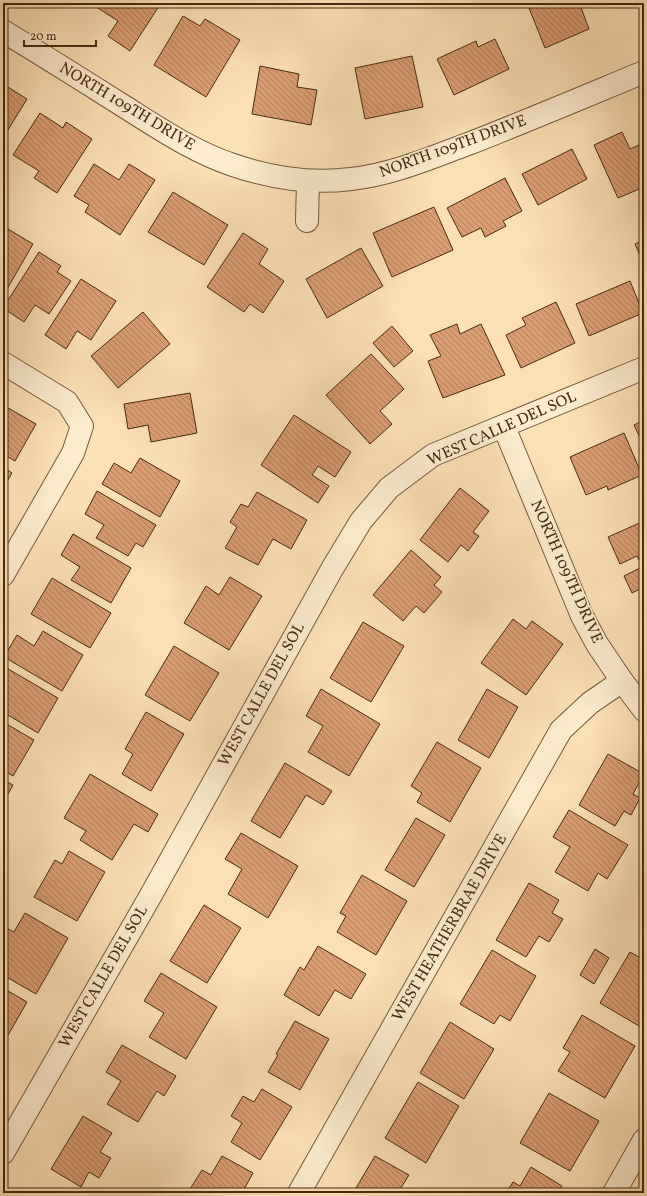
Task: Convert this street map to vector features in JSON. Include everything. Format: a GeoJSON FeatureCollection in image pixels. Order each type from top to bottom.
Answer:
{"type":"FeatureCollection","features":[{"type":"Feature","properties":{"kind":"street","name":"NORTH 109TH DRIVE"},"geometry":{"type":"LineString","coordinates":[[3,31],[155,126],[209,156],[234,166],[261,173],[289,179],[308,181],[350,180],[389,172],[432,158],[514,126],[644,72]]}},
{"type":"Feature","properties":{"kind":"street"},"geometry":{"type":"LineString","coordinates":[[307,221],[308,181]]}},
{"type":"Feature","properties":{"kind":"street"},"geometry":{"type":"LineString","coordinates":[[3,362],[67,402],[82,426],[72,453],[3,575]]}},
{"type":"Feature","properties":{"kind":"street","name":"WEST CALLE DEL SOL"},"geometry":{"type":"LineString","coordinates":[[3,1152],[155,888],[332,569],[361,521],[389,488],[433,455],[644,368]]}},
{"type":"Feature","properties":{"kind":"street","name":"NORTH 109TH DRIVE"},"geometry":{"type":"LineString","coordinates":[[504,426],[582,616],[597,644],[644,710]]}},
{"type":"Feature","properties":{"kind":"street","name":"WEST HEATHERBRAE DRIVE"},"geometry":{"type":"LineString","coordinates":[[299,1193],[562,730],[590,703],[622,681]]}},
{"type":"Feature","properties":{"kind":"street"},"geometry":{"type":"LineString","coordinates":[[614,1193],[644,1140]]}},
{"type":"Feature","properties":{"kind":"building"},"geometry":{"type":"Polygon","coordinates":[[[90,3],[161,3],[130,51],[108,36],[118,21],[90,3]]]}},
{"type":"Feature","properties":{"kind":"building"},"geometry":{"type":"Polygon","coordinates":[[[527,3],[585,3],[580,5],[589,29],[545,48],[527,3]]]}},
{"type":"Feature","properties":{"kind":"building"},"geometry":{"type":"Polygon","coordinates":[[[183,16],[200,26],[205,19],[240,40],[206,97],[154,65],[183,16]]]}},
{"type":"Feature","properties":{"kind":"building"},"geometry":{"type":"Polygon","coordinates":[[[495,39],[509,69],[454,95],[437,59],[476,41],[478,47],[495,39]]]}},
{"type":"Feature","properties":{"kind":"building"},"geometry":{"type":"Polygon","coordinates":[[[412,56],[423,107],[365,119],[355,68],[412,56]]]}},
{"type":"Feature","properties":{"kind":"building"},"geometry":{"type":"Polygon","coordinates":[[[260,66],[299,74],[297,87],[317,90],[311,125],[252,114],[260,66]]]}},
{"type":"Feature","properties":{"kind":"building"},"geometry":{"type":"Polygon","coordinates":[[[3,84],[27,99],[3,138],[3,84]]]}},
{"type":"Feature","properties":{"kind":"building"},"geometry":{"type":"Polygon","coordinates":[[[40,113],[63,128],[66,122],[92,139],[57,193],[34,178],[39,171],[13,155],[40,113]]]}},
{"type":"Feature","properties":{"kind":"building"},"geometry":{"type":"Polygon","coordinates":[[[622,132],[630,149],[644,143],[644,187],[618,198],[594,145],[622,132]]]}},
{"type":"Feature","properties":{"kind":"building"},"geometry":{"type":"Polygon","coordinates":[[[572,149],[587,179],[538,205],[522,174],[572,149]]]}},
{"type":"Feature","properties":{"kind":"building"},"geometry":{"type":"Polygon","coordinates":[[[94,164],[119,180],[129,164],[155,180],[120,235],[85,212],[89,205],[74,196],[94,164]]]}},
{"type":"Feature","properties":{"kind":"building"},"geometry":{"type":"Polygon","coordinates":[[[505,178],[522,211],[503,221],[506,226],[485,237],[481,228],[462,237],[447,208],[505,178]]]}},
{"type":"Feature","properties":{"kind":"building"},"geometry":{"type":"Polygon","coordinates":[[[173,192],[228,225],[204,265],[148,232],[173,192]]]}},
{"type":"Feature","properties":{"kind":"building"},"geometry":{"type":"Polygon","coordinates":[[[434,207],[453,250],[392,277],[373,233],[434,207]]]}},
{"type":"Feature","properties":{"kind":"building"},"geometry":{"type":"Polygon","coordinates":[[[3,226],[33,244],[3,296],[3,226]]]}},
{"type":"Feature","properties":{"kind":"building"},"geometry":{"type":"Polygon","coordinates":[[[243,233],[268,249],[259,264],[284,281],[263,313],[250,304],[244,312],[207,287],[243,233]]]}},
{"type":"Feature","properties":{"kind":"building"},"geometry":{"type":"Polygon","coordinates":[[[644,240],[644,265],[635,244],[644,240]]]}},
{"type":"Feature","properties":{"kind":"building"},"geometry":{"type":"Polygon","coordinates":[[[361,248],[383,286],[327,318],[306,279],[361,248]]]}},
{"type":"Feature","properties":{"kind":"building"},"geometry":{"type":"Polygon","coordinates":[[[39,252],[61,266],[57,272],[71,281],[49,314],[35,305],[24,322],[3,308],[39,252]]]}},
{"type":"Feature","properties":{"kind":"building"},"geometry":{"type":"Polygon","coordinates":[[[81,279],[116,301],[91,340],[77,331],[66,349],[45,335],[81,279]]]}},
{"type":"Feature","properties":{"kind":"building"},"geometry":{"type":"Polygon","coordinates":[[[630,281],[643,313],[589,336],[576,304],[630,281]]]}},
{"type":"Feature","properties":{"kind":"building"},"geometry":{"type":"Polygon","coordinates":[[[556,302],[575,343],[521,368],[506,335],[526,325],[522,318],[556,302]]]}},
{"type":"Feature","properties":{"kind":"building"},"geometry":{"type":"Polygon","coordinates":[[[143,312],[170,344],[118,388],[91,356],[143,312]]]}},
{"type":"Feature","properties":{"kind":"building"},"geometry":{"type":"Polygon","coordinates":[[[457,324],[460,334],[481,324],[505,375],[443,398],[428,361],[441,356],[430,335],[457,324]]]}},
{"type":"Feature","properties":{"kind":"building"},"geometry":{"type":"Polygon","coordinates":[[[392,326],[413,351],[394,367],[373,343],[392,326]]]}},
{"type":"Feature","properties":{"kind":"building"},"geometry":{"type":"Polygon","coordinates":[[[371,354],[404,389],[380,411],[392,424],[370,444],[326,395],[371,354]]]}},
{"type":"Feature","properties":{"kind":"building"},"geometry":{"type":"Polygon","coordinates":[[[190,393],[197,433],[151,442],[148,425],[128,429],[124,404],[190,393]]]}},
{"type":"Feature","properties":{"kind":"building"},"geometry":{"type":"Polygon","coordinates":[[[3,405],[36,424],[15,461],[3,454],[3,405]]]}},
{"type":"Feature","properties":{"kind":"building"},"geometry":{"type":"Polygon","coordinates":[[[294,415],[351,452],[335,477],[318,466],[312,475],[329,486],[318,503],[261,465],[294,415]]]}},
{"type":"Feature","properties":{"kind":"building"},"geometry":{"type":"Polygon","coordinates":[[[644,420],[644,446],[634,425],[644,420]]]}},
{"type":"Feature","properties":{"kind":"building"},"geometry":{"type":"Polygon","coordinates":[[[624,433],[642,475],[608,490],[607,486],[586,495],[570,457],[624,433]]]}},
{"type":"Feature","properties":{"kind":"building"},"geometry":{"type":"Polygon","coordinates":[[[140,458],[180,481],[160,517],[102,484],[114,463],[131,473],[140,458]]]}},
{"type":"Feature","properties":{"kind":"building"},"geometry":{"type":"Polygon","coordinates":[[[3,467],[12,473],[3,488],[3,467]]]}},
{"type":"Feature","properties":{"kind":"building"},"geometry":{"type":"Polygon","coordinates":[[[460,488],[489,511],[473,532],[479,536],[468,551],[461,545],[448,562],[420,540],[460,488]]]}},
{"type":"Feature","properties":{"kind":"building"},"geometry":{"type":"Polygon","coordinates":[[[97,491],[156,525],[143,547],[136,543],[128,556],[96,538],[104,525],[85,514],[97,491]]]}},
{"type":"Feature","properties":{"kind":"building"},"geometry":{"type":"Polygon","coordinates":[[[257,492],[307,520],[291,549],[273,539],[258,565],[225,548],[237,527],[230,522],[241,504],[248,507],[257,492]]]}},
{"type":"Feature","properties":{"kind":"building"},"geometry":{"type":"Polygon","coordinates":[[[644,521],[644,587],[632,593],[624,576],[642,567],[637,556],[620,564],[608,537],[644,521]]]}},
{"type":"Feature","properties":{"kind":"building"},"geometry":{"type":"Polygon","coordinates":[[[73,534],[131,568],[111,603],[71,580],[80,567],[61,555],[73,534]]]}},
{"type":"Feature","properties":{"kind":"building"},"geometry":{"type":"Polygon","coordinates":[[[411,550],[441,577],[434,585],[442,592],[424,613],[416,606],[403,621],[373,595],[411,550]]]}},
{"type":"Feature","properties":{"kind":"building"},"geometry":{"type":"Polygon","coordinates":[[[230,577],[262,596],[229,650],[184,623],[206,586],[219,595],[230,577]]]}},
{"type":"Feature","properties":{"kind":"building"},"geometry":{"type":"Polygon","coordinates":[[[52,578],[111,613],[90,648],[31,614],[52,578]]]}},
{"type":"Feature","properties":{"kind":"building"},"geometry":{"type":"Polygon","coordinates":[[[513,619],[526,629],[532,621],[563,644],[526,695],[481,663],[513,619]]]}},
{"type":"Feature","properties":{"kind":"building"},"geometry":{"type":"Polygon","coordinates":[[[363,622],[404,646],[371,702],[330,678],[363,622]]]}},
{"type":"Feature","properties":{"kind":"building"},"geometry":{"type":"Polygon","coordinates":[[[43,631],[83,655],[62,691],[4,657],[17,635],[34,646],[43,631]]]}},
{"type":"Feature","properties":{"kind":"building"},"geometry":{"type":"Polygon","coordinates":[[[174,646],[219,673],[190,721],[145,695],[174,646]]]}},
{"type":"Feature","properties":{"kind":"building"},"geometry":{"type":"Polygon","coordinates":[[[3,666],[58,698],[38,733],[3,712],[3,702],[6,697],[3,696],[3,666]]]}},
{"type":"Feature","properties":{"kind":"building"},"geometry":{"type":"Polygon","coordinates":[[[321,689],[380,724],[349,776],[308,752],[323,726],[306,716],[321,689]]]}},
{"type":"Feature","properties":{"kind":"building"},"geometry":{"type":"Polygon","coordinates":[[[487,689],[518,707],[489,758],[458,740],[487,689]]]}},
{"type":"Feature","properties":{"kind":"building"},"geometry":{"type":"Polygon","coordinates":[[[146,712],[184,734],[151,791],[122,774],[133,754],[125,749],[146,712]]]}},
{"type":"Feature","properties":{"kind":"building"},"geometry":{"type":"Polygon","coordinates":[[[3,722],[34,740],[13,776],[3,770],[3,722]]]}},
{"type":"Feature","properties":{"kind":"building"},"geometry":{"type":"Polygon","coordinates":[[[437,742],[481,768],[450,822],[417,802],[422,793],[411,786],[437,742]]]}},
{"type":"Feature","properties":{"kind":"building"},"geometry":{"type":"Polygon","coordinates":[[[608,754],[644,774],[633,794],[640,798],[631,815],[624,811],[615,826],[579,805],[608,754]]]}},
{"type":"Feature","properties":{"kind":"building"},"geometry":{"type":"Polygon","coordinates":[[[285,763],[332,791],[323,805],[306,795],[280,838],[251,821],[285,763]]]}},
{"type":"Feature","properties":{"kind":"building"},"geometry":{"type":"Polygon","coordinates":[[[90,774],[158,814],[148,832],[134,824],[112,860],[80,840],[86,831],[64,818],[90,774]]]}},
{"type":"Feature","properties":{"kind":"building"},"geometry":{"type":"Polygon","coordinates":[[[3,780],[13,785],[3,803],[3,780]]]}},
{"type":"Feature","properties":{"kind":"building"},"geometry":{"type":"Polygon","coordinates":[[[569,810],[628,845],[607,879],[598,873],[588,891],[555,872],[570,847],[553,837],[569,810]]]}},
{"type":"Feature","properties":{"kind":"building"},"geometry":{"type":"Polygon","coordinates":[[[416,818],[445,835],[414,887],[385,870],[416,818]]]}},
{"type":"Feature","properties":{"kind":"building"},"geometry":{"type":"Polygon","coordinates":[[[241,833],[298,866],[268,918],[228,894],[242,869],[225,859],[241,833]]]}},
{"type":"Feature","properties":{"kind":"building"},"geometry":{"type":"Polygon","coordinates":[[[69,851],[105,872],[77,921],[34,897],[55,860],[62,864],[69,851]]]}},
{"type":"Feature","properties":{"kind":"building"},"geometry":{"type":"Polygon","coordinates":[[[362,875],[407,901],[376,955],[337,932],[346,916],[340,913],[362,875]]]}},
{"type":"Feature","properties":{"kind":"building"},"geometry":{"type":"Polygon","coordinates":[[[529,883],[559,900],[552,913],[563,919],[549,942],[539,936],[526,957],[496,940],[529,883]]]}},
{"type":"Feature","properties":{"kind":"building"},"geometry":{"type":"Polygon","coordinates":[[[204,905],[241,928],[207,983],[170,961],[204,905]]]}},
{"type":"Feature","properties":{"kind":"building"},"geometry":{"type":"Polygon","coordinates":[[[25,913],[68,938],[36,994],[3,975],[3,938],[8,929],[14,932],[25,913]]]}},
{"type":"Feature","properties":{"kind":"building"},"geometry":{"type":"Polygon","coordinates":[[[318,946],[366,974],[351,999],[335,990],[319,1016],[284,995],[300,967],[304,970],[318,946]]]}},
{"type":"Feature","properties":{"kind":"building"},"geometry":{"type":"Polygon","coordinates":[[[595,949],[609,958],[594,984],[580,975],[595,949]]]}},
{"type":"Feature","properties":{"kind":"building"},"geometry":{"type":"Polygon","coordinates":[[[492,950],[536,976],[510,1021],[500,1015],[494,1024],[460,1004],[492,950]]]}},
{"type":"Feature","properties":{"kind":"building"},"geometry":{"type":"Polygon","coordinates":[[[630,952],[644,960],[644,1029],[600,1003],[630,952]]]}},
{"type":"Feature","properties":{"kind":"building"},"geometry":{"type":"Polygon","coordinates":[[[161,973],[217,1007],[186,1059],[149,1037],[164,1013],[144,1001],[161,973]]]}},
{"type":"Feature","properties":{"kind":"building"},"geometry":{"type":"Polygon","coordinates":[[[3,988],[27,1002],[3,1044],[3,988]]]}},
{"type":"Feature","properties":{"kind":"building"},"geometry":{"type":"Polygon","coordinates":[[[582,1015],[635,1046],[605,1098],[558,1071],[570,1052],[563,1048],[582,1015]]]}},
{"type":"Feature","properties":{"kind":"building"},"geometry":{"type":"Polygon","coordinates":[[[295,1021],[329,1039],[300,1090],[268,1072],[278,1055],[276,1054],[295,1021]]]}},
{"type":"Feature","properties":{"kind":"building"},"geometry":{"type":"Polygon","coordinates":[[[450,1022],[494,1049],[464,1099],[420,1073],[450,1022]]]}},
{"type":"Feature","properties":{"kind":"building"},"geometry":{"type":"Polygon","coordinates":[[[122,1045],[176,1076],[164,1096],[157,1091],[138,1122],[107,1104],[121,1081],[106,1072],[122,1045]]]}},
{"type":"Feature","properties":{"kind":"building"},"geometry":{"type":"Polygon","coordinates":[[[418,1082],[459,1106],[426,1163],[385,1138],[418,1082]]]}},
{"type":"Feature","properties":{"kind":"building"},"geometry":{"type":"Polygon","coordinates":[[[262,1089],[292,1107],[260,1160],[231,1142],[242,1123],[231,1116],[243,1096],[254,1102],[262,1089]]]}},
{"type":"Feature","properties":{"kind":"building"},"geometry":{"type":"Polygon","coordinates":[[[549,1093],[599,1121],[570,1171],[520,1143],[549,1093]]]}},
{"type":"Feature","properties":{"kind":"building"},"geometry":{"type":"Polygon","coordinates":[[[83,1116],[112,1133],[100,1152],[111,1158],[99,1178],[89,1172],[81,1187],[51,1169],[83,1116]]]}},
{"type":"Feature","properties":{"kind":"building"},"geometry":{"type":"Polygon","coordinates":[[[222,1156],[253,1173],[242,1193],[196,1193],[190,1189],[202,1170],[211,1175],[222,1156]]]}},
{"type":"Feature","properties":{"kind":"building"},"geometry":{"type":"Polygon","coordinates":[[[375,1156],[409,1175],[399,1191],[402,1193],[353,1193],[375,1156]]]}},
{"type":"Feature","properties":{"kind":"building"},"geometry":{"type":"Polygon","coordinates":[[[531,1167],[562,1186],[558,1193],[506,1193],[513,1182],[520,1186],[531,1167]]]}}]}
